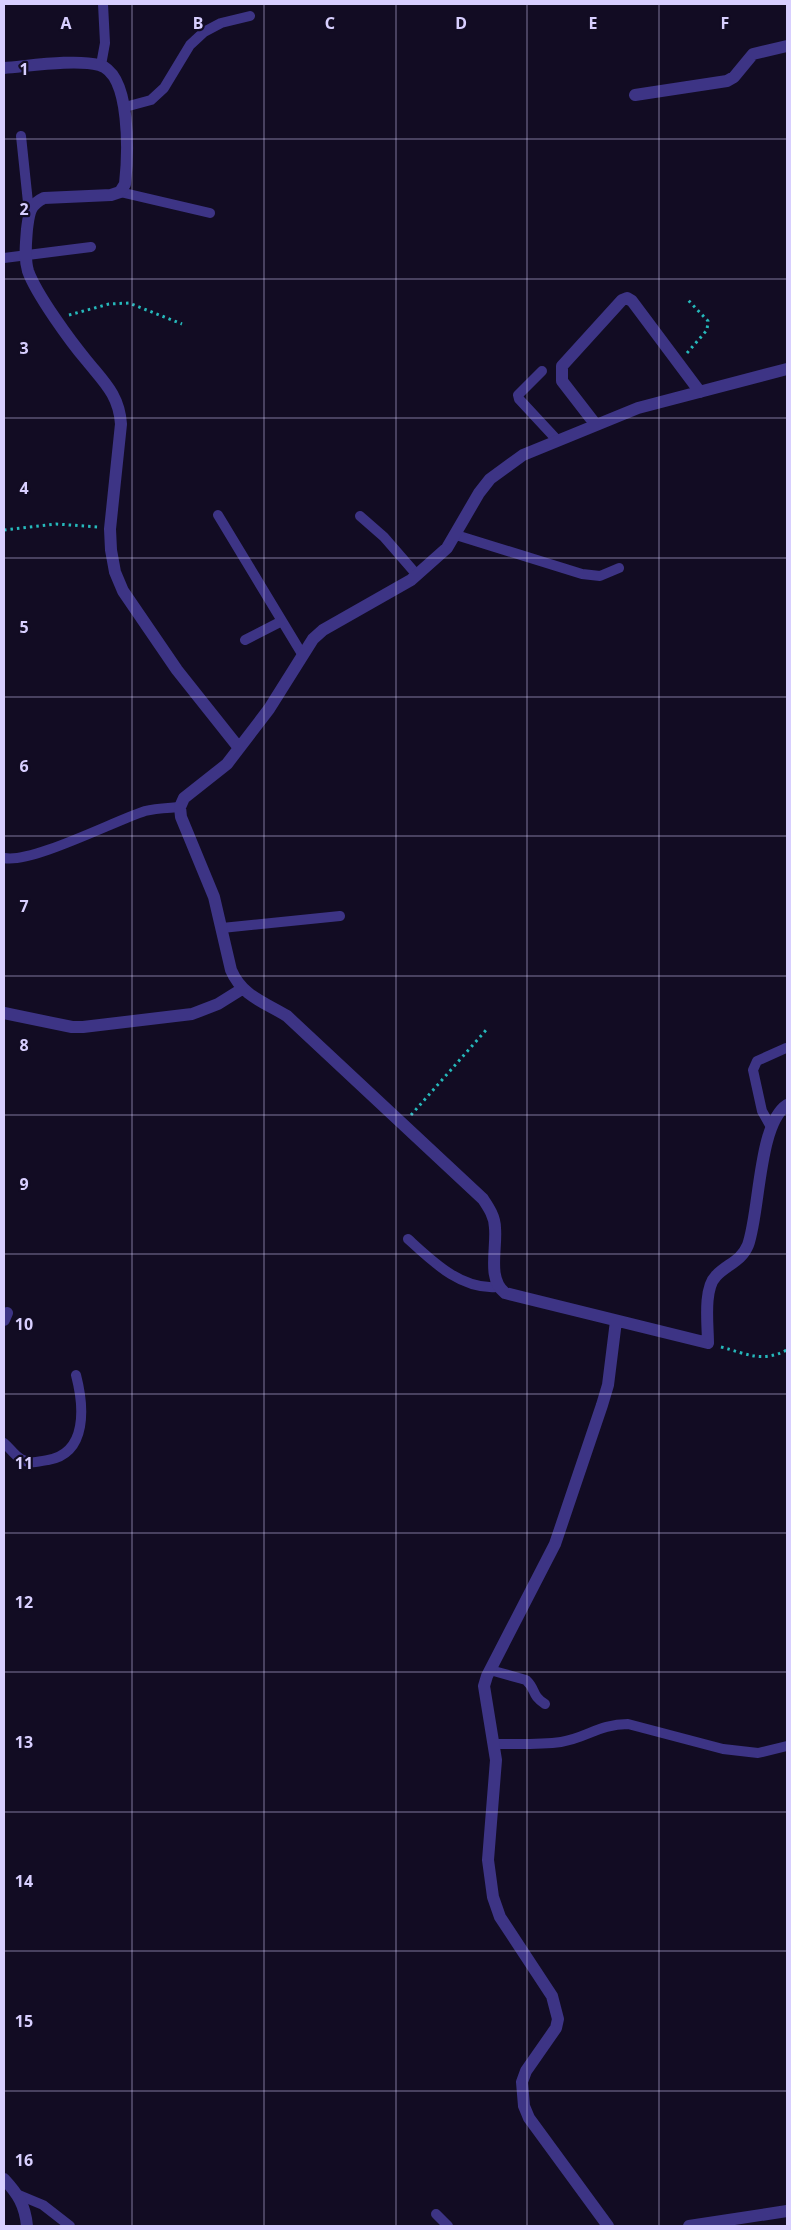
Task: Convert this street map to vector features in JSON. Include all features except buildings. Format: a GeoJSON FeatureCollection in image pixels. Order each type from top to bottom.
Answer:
{"type":"FeatureCollection","features":[{"type":"Feature","properties":{"kind":"street"},"geometry":{"type":"LineString","coordinates":[[635,95],[727,81],[734,77],[753,54],[787,46]]}},
{"type":"Feature","properties":{"kind":"street"},"geometry":{"type":"LineString","coordinates":[[4,68],[86,63],[101,65],[113,74],[120,86],[125,108],[126,184],[120,192],[111,195],[44,198],[34,202],[29,212],[25,255],[34,286],[84,357],[114,394],[120,409],[121,424],[110,529],[115,572],[123,591],[177,670],[239,748]]}},
{"type":"Feature","properties":{"kind":"street"},"geometry":{"type":"LineString","coordinates":[[596,425],[562,381],[561,371],[566,360],[622,300],[627,298],[632,301],[700,392]]}},
{"type":"Feature","properties":{"kind":"street"},"geometry":{"type":"LineString","coordinates":[[787,369],[638,408],[523,455],[490,479],[479,493],[447,548],[417,575],[400,588],[323,630],[302,654],[269,709],[239,748],[218,772],[184,798],[180,807],[181,817],[214,897],[231,970],[242,990],[287,1016],[483,1199],[492,1212],[496,1227],[494,1277],[497,1287],[505,1293],[708,1343],[708,1297],[710,1286],[715,1276],[738,1261],[748,1244],[771,1127],[781,1109],[787,1105]]}},
{"type":"Feature","properties":{"kind":"street"},"geometry":{"type":"LineString","coordinates":[[4,1013],[72,1027],[83,1027],[192,1014],[218,1004],[242,990]]}},
{"type":"Feature","properties":{"kind":"street"},"geometry":{"type":"LineString","coordinates":[[608,2226],[529,2118],[524,2106],[522,2082],[526,2071],[556,2028],[558,2019],[552,1996],[500,1917],[493,1897],[488,1860],[496,1760],[495,1744],[484,1696],[484,1686],[490,1670],[555,1544],[608,1385],[616,1320]]}},
{"type":"Feature","properties":{"kind":"street"},"geometry":{"type":"LineString","coordinates":[[4,2178],[19,2195],[25,2210],[27,2226]]}},
{"type":"Feature","properties":{"kind":"street"},"geometry":{"type":"LineString","coordinates":[[688,2226],[787,2210]]}},
{"type":"Feature","properties":{"kind":"lane"},"geometry":{"type":"LineString","coordinates":[[101,65],[105,43],[103,4]]}},
{"type":"Feature","properties":{"kind":"lane"},"geometry":{"type":"LineString","coordinates":[[125,108],[151,100],[164,88],[190,46],[204,32],[222,24],[250,16]]}},
{"type":"Feature","properties":{"kind":"lane"},"geometry":{"type":"LineString","coordinates":[[21,136],[29,212]]}},
{"type":"Feature","properties":{"kind":"lane"},"geometry":{"type":"LineString","coordinates":[[120,192],[210,213]]}},
{"type":"Feature","properties":{"kind":"lane"},"geometry":{"type":"LineString","coordinates":[[4,258],[91,247]]}},
{"type":"Feature","properties":{"kind":"lane"},"geometry":{"type":"LineString","coordinates":[[542,371],[518,395],[519,399],[558,441]]}},
{"type":"Feature","properties":{"kind":"lane"},"geometry":{"type":"LineString","coordinates":[[218,515],[302,654]]}},
{"type":"Feature","properties":{"kind":"lane"},"geometry":{"type":"LineString","coordinates":[[360,516],[384,537],[417,575]]}},
{"type":"Feature","properties":{"kind":"lane"},"geometry":{"type":"LineString","coordinates":[[456,535],[582,574],[600,576],[619,568]]}},
{"type":"Feature","properties":{"kind":"lane"},"geometry":{"type":"LineString","coordinates":[[245,640],[282,621]]}},
{"type":"Feature","properties":{"kind":"lane"},"geometry":{"type":"LineString","coordinates":[[4,858],[12,860],[35,854],[148,810],[180,807]]}},
{"type":"Feature","properties":{"kind":"lane"},"geometry":{"type":"LineString","coordinates":[[222,928],[340,916]]}},
{"type":"Feature","properties":{"kind":"lane"},"geometry":{"type":"LineString","coordinates":[[771,1127],[762,1111],[753,1070],[757,1061],[786,1048]]}},
{"type":"Feature","properties":{"kind":"lane"},"geometry":{"type":"LineString","coordinates":[[408,1239],[446,1272],[482,1287],[497,1287]]}},
{"type":"Feature","properties":{"kind":"lane"},"geometry":{"type":"LineString","coordinates":[[4,1443],[15,1455],[28,1462],[60,1458],[65,1455],[77,1436],[81,1420],[80,1390],[76,1376]]}},
{"type":"Feature","properties":{"kind":"lane"},"geometry":{"type":"LineString","coordinates":[[490,1670],[526,1680],[534,1695],[545,1704]]}},
{"type":"Feature","properties":{"kind":"lane"},"geometry":{"type":"LineString","coordinates":[[495,1744],[561,1742],[582,1737],[612,1724],[628,1724],[723,1749],[758,1753],[787,1746]]}},
{"type":"Feature","properties":{"kind":"lane"},"geometry":{"type":"LineString","coordinates":[[19,2195],[43,2205],[70,2226]]}},
{"type":"Feature","properties":{"kind":"lane"},"geometry":{"type":"LineString","coordinates":[[436,2214],[448,2226]]}},
{"type":"Feature","properties":{"kind":"path"},"geometry":{"type":"LineString","coordinates":[[679,363],[707,330],[708,326],[708,321],[688,300]]}},
{"type":"Feature","properties":{"kind":"path"},"geometry":{"type":"LineString","coordinates":[[57,318],[109,304],[129,303],[182,324]]}},
{"type":"Feature","properties":{"kind":"path"},"geometry":{"type":"LineString","coordinates":[[4,530],[56,524],[91,525],[110,529]]}},
{"type":"Feature","properties":{"kind":"path"},"geometry":{"type":"LineString","coordinates":[[403,1124],[488,1029]]}},
{"type":"Feature","properties":{"kind":"path"},"geometry":{"type":"LineString","coordinates":[[708,1343],[763,1358],[787,1350]]}}]}
